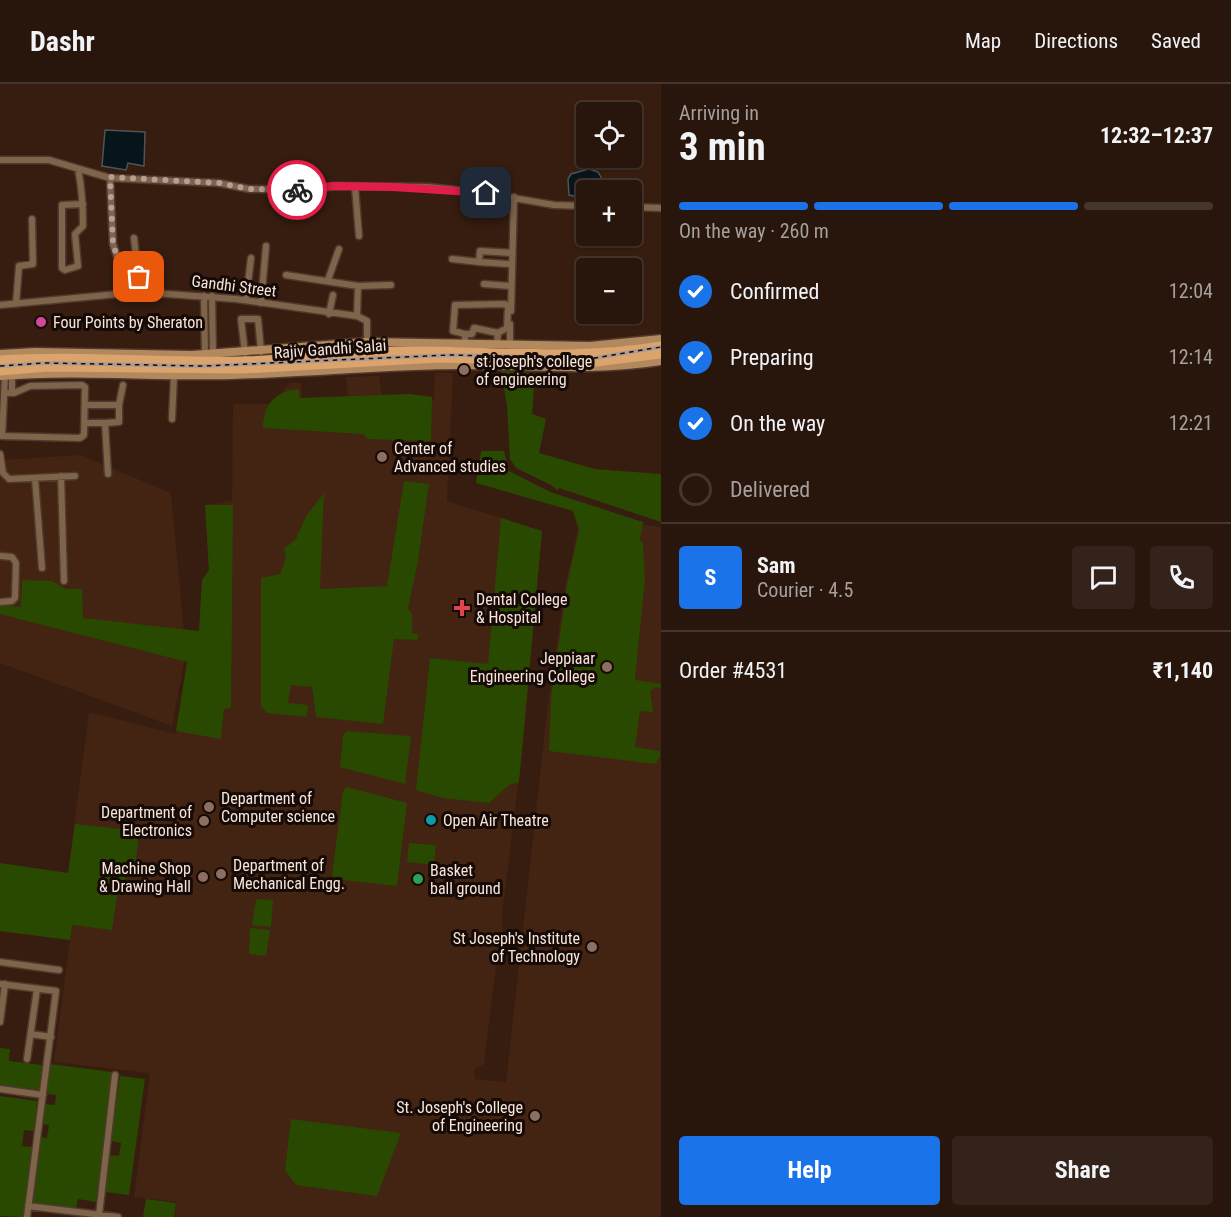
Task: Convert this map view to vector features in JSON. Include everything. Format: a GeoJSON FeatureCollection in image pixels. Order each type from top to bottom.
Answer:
{"type":"FeatureCollection","features":[{"type":"Feature","properties":{"kind":"main road","name":"Rajiv Gandhi Salai"},"geometry":{"type":"LineString","coordinates":[[0,360],[48,357],[162,362],[243,361],[406,351],[596,354],[661,345]]}},
{"type":"Feature","properties":{"kind":"main road","name":"Rajiv Gandhi Salai"},"geometry":{"type":"LineString","coordinates":[[4,374],[48,367],[243,369],[492,352],[596,362],[661,354]]}},
{"type":"Feature","properties":{"kind":"street"},"geometry":{"type":"LineString","coordinates":[[0,160],[49,160],[110,177],[219,183],[260,190],[428,187],[514,197],[554,205],[576,206]]}},
{"type":"Feature","properties":{"kind":"street"},"geometry":{"type":"LineString","coordinates":[[62,233],[75,234],[83,226],[78,169]]}},
{"type":"Feature","properties":{"kind":"street"},"geometry":{"type":"LineString","coordinates":[[110,177],[113,244],[123,275],[123,293]]}},
{"type":"Feature","properties":{"kind":"street"},"geometry":{"type":"LineString","coordinates":[[355,187],[359,236]]}},
{"type":"Feature","properties":{"kind":"street"},"geometry":{"type":"LineString","coordinates":[[510,345],[514,197]]}},
{"type":"Feature","properties":{"kind":"street"},"geometry":{"type":"LineString","coordinates":[[75,234],[78,266],[65,270],[62,268],[62,205],[82,204]]}},
{"type":"Feature","properties":{"kind":"street"},"geometry":{"type":"LineString","coordinates":[[642,207],[661,208]]}},
{"type":"Feature","properties":{"kind":"street"},"geometry":{"type":"LineString","coordinates":[[16,304],[16,265],[33,264],[32,219]]}},
{"type":"Feature","properties":{"kind":"street"},"geometry":{"type":"LineString","coordinates":[[134,238],[140,292]]}},
{"type":"Feature","properties":{"kind":"street"},"geometry":{"type":"LineString","coordinates":[[261,303],[266,246]]}},
{"type":"Feature","properties":{"kind":"street"},"geometry":{"type":"LineString","coordinates":[[328,280],[339,249]]}},
{"type":"Feature","properties":{"kind":"street"},"geometry":{"type":"LineString","coordinates":[[479,262],[480,251],[512,253]]}},
{"type":"Feature","properties":{"kind":"street"},"geometry":{"type":"LineString","coordinates":[[246,300],[251,258]]}},
{"type":"Feature","properties":{"kind":"street"},"geometry":{"type":"LineString","coordinates":[[452,259],[508,264]]}},
{"type":"Feature","properties":{"kind":"street"},"geometry":{"type":"LineString","coordinates":[[286,274],[358,286],[391,285]]}},
{"type":"Feature","properties":{"kind":"street"},"geometry":{"type":"LineString","coordinates":[[139,277],[153,277]]}},
{"type":"Feature","properties":{"kind":"street"},"geometry":{"type":"LineString","coordinates":[[484,284],[511,286]]}},
{"type":"Feature","properties":{"kind":"street"},"geometry":{"type":"LineString","coordinates":[[358,286],[357,316],[367,321],[367,342]]}},
{"type":"Feature","properties":{"kind":"street","name":"Gandhi Street"},"geometry":{"type":"LineString","coordinates":[[0,305],[140,292],[212,296],[329,314],[357,316]]}},
{"type":"Feature","properties":{"kind":"street"},"geometry":{"type":"LineString","coordinates":[[329,314],[333,295]]}},
{"type":"Feature","properties":{"kind":"street"},"geometry":{"type":"LineString","coordinates":[[204,296],[209,354]]}},
{"type":"Feature","properties":{"kind":"street"},"geometry":{"type":"LineString","coordinates":[[209,354],[212,296]]}},
{"type":"Feature","properties":{"kind":"street"},"geometry":{"type":"LineString","coordinates":[[0,354],[34,352],[245,353],[367,342],[465,338],[472,333],[474,328],[498,333],[507,328],[507,304],[456,305],[453,308],[453,331],[465,338],[492,352],[510,345],[590,346],[661,339]]}},
{"type":"Feature","properties":{"kind":"street"},"geometry":{"type":"LineString","coordinates":[[245,353],[241,319],[258,319],[261,352]]}},
{"type":"Feature","properties":{"kind":"street"},"geometry":{"type":"LineString","coordinates":[[492,352],[498,333]]}},
{"type":"Feature","properties":{"kind":"street"},"geometry":{"type":"LineString","coordinates":[[9,393],[4,374],[74,373],[174,376],[459,365],[601,369],[661,361]]}},
{"type":"Feature","properties":{"kind":"street"},"geometry":{"type":"LineString","coordinates":[[172,419],[174,376]]}},
{"type":"Feature","properties":{"kind":"street"},"geometry":{"type":"LineString","coordinates":[[82,385],[85,387],[85,405],[83,437],[5,437],[1,434],[2,397],[9,393],[30,386],[82,385]]}},
{"type":"Feature","properties":{"kind":"street"},"geometry":{"type":"LineString","coordinates":[[85,423],[118,422],[123,385]]}},
{"type":"Feature","properties":{"kind":"street"},"geometry":{"type":"LineString","coordinates":[[85,405],[119,405]]}},
{"type":"Feature","properties":{"kind":"street"},"geometry":{"type":"LineString","coordinates":[[105,423],[108,474]]}},
{"type":"Feature","properties":{"kind":"street"},"geometry":{"type":"LineString","coordinates":[[0,454],[5,476],[16,479],[75,476]]}},
{"type":"Feature","properties":{"kind":"street"},"geometry":{"type":"LineString","coordinates":[[61,476],[64,581]]}},
{"type":"Feature","properties":{"kind":"street"},"geometry":{"type":"LineString","coordinates":[[35,478],[42,568]]}},
{"type":"Feature","properties":{"kind":"street"},"geometry":{"type":"LineString","coordinates":[[0,556],[12,557],[16,563],[15,598],[12,602],[0,602]]}},
{"type":"Feature","properties":{"kind":"street"},"geometry":{"type":"LineString","coordinates":[[0,962],[59,970]]}},
{"type":"Feature","properties":{"kind":"street"},"geometry":{"type":"LineString","coordinates":[[0,1022],[3,984],[57,991],[27,1217]]}},
{"type":"Feature","properties":{"kind":"street"},"geometry":{"type":"LineString","coordinates":[[27,1059],[37,989]]}},
{"type":"Feature","properties":{"kind":"street"},"geometry":{"type":"LineString","coordinates":[[31,1034],[51,1037]]}},
{"type":"Feature","properties":{"kind":"street"},"geometry":{"type":"LineString","coordinates":[[99,1215],[115,1075]]}},
{"type":"Feature","properties":{"kind":"street"},"geometry":{"type":"LineString","coordinates":[[0,1089],[43,1095]]}},
{"type":"Feature","properties":{"kind":"street"},"geometry":{"type":"LineString","coordinates":[[28,1206],[59,1213],[118,1217]]}},
{"type":"Feature","properties":{"kind":"shaded area"},"geometry":{"type":"Polygon","coordinates":[[[105,130],[145,132],[144,166],[128,163],[126,170],[102,166],[105,130]]]}},
{"type":"Feature","properties":{"kind":"shaded area"},"geometry":{"type":"Polygon","coordinates":[[[589,169],[598,172],[602,180],[576,180],[576,196],[569,195],[568,179],[571,174],[589,169]]]}},
{"type":"Feature","properties":{"kind":"shaded area"},"geometry":{"type":"Polygon","coordinates":[[[435,373],[453,373],[447,501],[542,531],[524,737],[502,916],[503,934],[500,957],[497,957],[484,1064],[474,1069],[475,1079],[506,1082],[548,703],[566,582],[581,516],[661,527],[661,1217],[175,1217],[176,1202],[134,1197],[150,1073],[54,1062],[70,940],[0,931],[0,863],[68,873],[89,712],[176,734],[187,662],[199,631],[202,580],[209,570],[205,505],[232,501],[233,404],[270,404],[290,383],[301,383],[302,401],[348,398],[346,377],[379,376],[382,400],[434,400],[435,373]]]}},
{"type":"Feature","properties":{"kind":"shaded area"},"geometry":{"type":"Polygon","coordinates":[[[81,455],[171,493],[186,653],[172,726],[0,663],[0,460],[81,455]]]}},
{"type":"Feature","properties":{"kind":"green space"},"geometry":{"type":"Polygon","coordinates":[[[501,371],[535,373],[532,414],[546,419],[539,453],[595,469],[661,474],[661,522],[559,488],[557,490],[516,468],[510,459],[507,405],[501,371]]]}},
{"type":"Feature","properties":{"kind":"green space"},"geometry":{"type":"Polygon","coordinates":[[[299,389],[299,398],[409,394],[432,397],[431,441],[368,439],[363,434],[263,428],[265,412],[272,401],[283,393],[299,389]]]}},
{"type":"Feature","properties":{"kind":"green space","name":"Jeppiaar Engineering College"},"geometry":{"type":"Polygon","coordinates":[[[481,451],[504,451],[509,471],[550,492],[643,522],[640,540],[643,543],[645,578],[635,680],[661,684],[661,688],[655,687],[650,692],[653,712],[640,711],[635,747],[660,751],[660,757],[655,764],[549,751],[551,698],[567,585],[579,530],[573,511],[476,483],[481,451]]]}},
{"type":"Feature","properties":{"kind":"green space"},"geometry":{"type":"Polygon","coordinates":[[[404,481],[429,484],[418,561],[408,608],[412,614],[412,633],[419,634],[417,640],[394,639],[383,724],[316,717],[312,687],[291,685],[288,703],[308,705],[307,717],[267,713],[261,706],[261,578],[280,574],[286,558],[284,549],[296,539],[306,516],[324,493],[320,589],[387,586],[404,481]]]}},
{"type":"Feature","properties":{"kind":"green space"},"geometry":{"type":"Polygon","coordinates":[[[205,505],[233,505],[231,708],[224,709],[221,739],[176,731],[187,662],[0,614],[0,605],[21,607],[22,580],[52,581],[66,589],[82,589],[83,618],[199,631],[202,580],[209,570],[205,505]]]}},
{"type":"Feature","properties":{"kind":"green space"},"geometry":{"type":"Polygon","coordinates":[[[501,518],[542,531],[519,782],[509,785],[489,803],[443,798],[416,790],[430,658],[488,664],[501,518]]]}},
{"type":"Feature","properties":{"kind":"green space"},"geometry":{"type":"Polygon","coordinates":[[[347,731],[411,736],[405,784],[340,767],[343,736],[347,731]]]}},
{"type":"Feature","properties":{"kind":"green space"},"geometry":{"type":"Polygon","coordinates":[[[347,787],[407,803],[397,886],[335,879],[332,875],[343,791],[347,787]]]}},
{"type":"Feature","properties":{"kind":"green space"},"geometry":{"type":"Polygon","coordinates":[[[75,824],[139,831],[135,869],[126,868],[125,883],[119,883],[112,930],[72,925],[70,940],[0,931],[0,863],[68,873],[75,824]]]}},
{"type":"Feature","properties":{"kind":"green space"},"geometry":{"type":"Polygon","coordinates":[[[409,843],[436,845],[434,865],[407,862],[409,843]]]}},
{"type":"Feature","properties":{"kind":"green space"},"geometry":{"type":"Polygon","coordinates":[[[256,899],[273,900],[271,927],[252,925],[256,899]]]}},
{"type":"Feature","properties":{"kind":"green space"},"geometry":{"type":"Polygon","coordinates":[[[250,928],[270,930],[266,956],[249,954],[250,928]]]}},
{"type":"Feature","properties":{"kind":"green space"},"geometry":{"type":"Polygon","coordinates":[[[0,1048],[10,1049],[9,1061],[42,1065],[39,1090],[0,1085],[0,1048]]]}},
{"type":"Feature","properties":{"kind":"green space"},"geometry":{"type":"Polygon","coordinates":[[[50,1064],[112,1072],[96,1202],[78,1199],[76,1209],[31,1204],[39,1137],[47,1138],[49,1125],[42,1124],[44,1104],[55,1105],[56,1095],[47,1094],[50,1064]]]}},
{"type":"Feature","properties":{"kind":"green space"},"geometry":{"type":"Polygon","coordinates":[[[120,1076],[145,1079],[129,1195],[105,1192],[110,1155],[119,1156],[121,1143],[111,1141],[120,1076]]]}},
{"type":"Feature","properties":{"kind":"green space"},"geometry":{"type":"Polygon","coordinates":[[[0,1096],[37,1101],[34,1131],[24,1130],[22,1146],[32,1147],[23,1217],[0,1216],[0,1096]]]}},
{"type":"Feature","properties":{"kind":"green space"},"geometry":{"type":"Polygon","coordinates":[[[291,1119],[401,1133],[377,1196],[296,1185],[285,1170],[291,1119]]]}},
{"type":"Feature","properties":{"kind":"green space"},"geometry":{"type":"Polygon","coordinates":[[[146,1199],[176,1203],[174,1217],[143,1217],[146,1199]]]}},
{"type":"Feature","properties":{"kind":"railway"},"geometry":{"type":"LineString","coordinates":[[0,366],[44,363],[204,366],[449,355],[595,358],[661,347]]}},
{"type":"Feature","properties":{"kind":"way so far"},"geometry":{"type":"LineString","coordinates":[[139,277],[140,292],[123,293],[123,275],[113,244],[110,177],[148,181],[219,183],[260,190],[297,190]]}},
{"type":"Feature","properties":{"kind":"place","name":"Four Points by Sheraton"},"geometry":{"type":"Point","coordinates":[41,322]}},
{"type":"Feature","properties":{"kind":"place","name":"st.joseph's college of engineering"},"geometry":{"type":"Point","coordinates":[464,370]}},
{"type":"Feature","properties":{"kind":"place","name":"Center of Advanced studies"},"geometry":{"type":"Point","coordinates":[382,457]}},
{"type":"Feature","properties":{"kind":"place","name":"Dental College & Hospital"},"geometry":{"type":"Point","coordinates":[462,608]}},
{"type":"Feature","properties":{"kind":"place","name":"Jeppiaar Engineering College"},"geometry":{"type":"Point","coordinates":[607,667]}},
{"type":"Feature","properties":{"kind":"place","name":"Department of Computer science"},"geometry":{"type":"Point","coordinates":[209,807]}},
{"type":"Feature","properties":{"kind":"place","name":"Open Air Theatre"},"geometry":{"type":"Point","coordinates":[431,820]}},
{"type":"Feature","properties":{"kind":"place","name":"Department of Electronics"},"geometry":{"type":"Point","coordinates":[204,821]}},
{"type":"Feature","properties":{"kind":"place","name":"Department of Mechanical Engg."},"geometry":{"type":"Point","coordinates":[221,874]}},
{"type":"Feature","properties":{"kind":"place","name":"Machine Shop & Drawing Hall"},"geometry":{"type":"Point","coordinates":[203,877]}},
{"type":"Feature","properties":{"kind":"place","name":"Basket ball ground"},"geometry":{"type":"Point","coordinates":[418,879]}},
{"type":"Feature","properties":{"kind":"place","name":"St Joseph's Institute of Technology"},"geometry":{"type":"Point","coordinates":[592,947]}},
{"type":"Feature","properties":{"kind":"place","name":"St. Joseph's College of Engineering"},"geometry":{"type":"Point","coordinates":[535,1116]}},
{"type":"Feature","properties":{"kind":"route"},"geometry":{"type":"LineString","coordinates":[[297,190],[334,186],[428,187],[486,193]]}}]}
